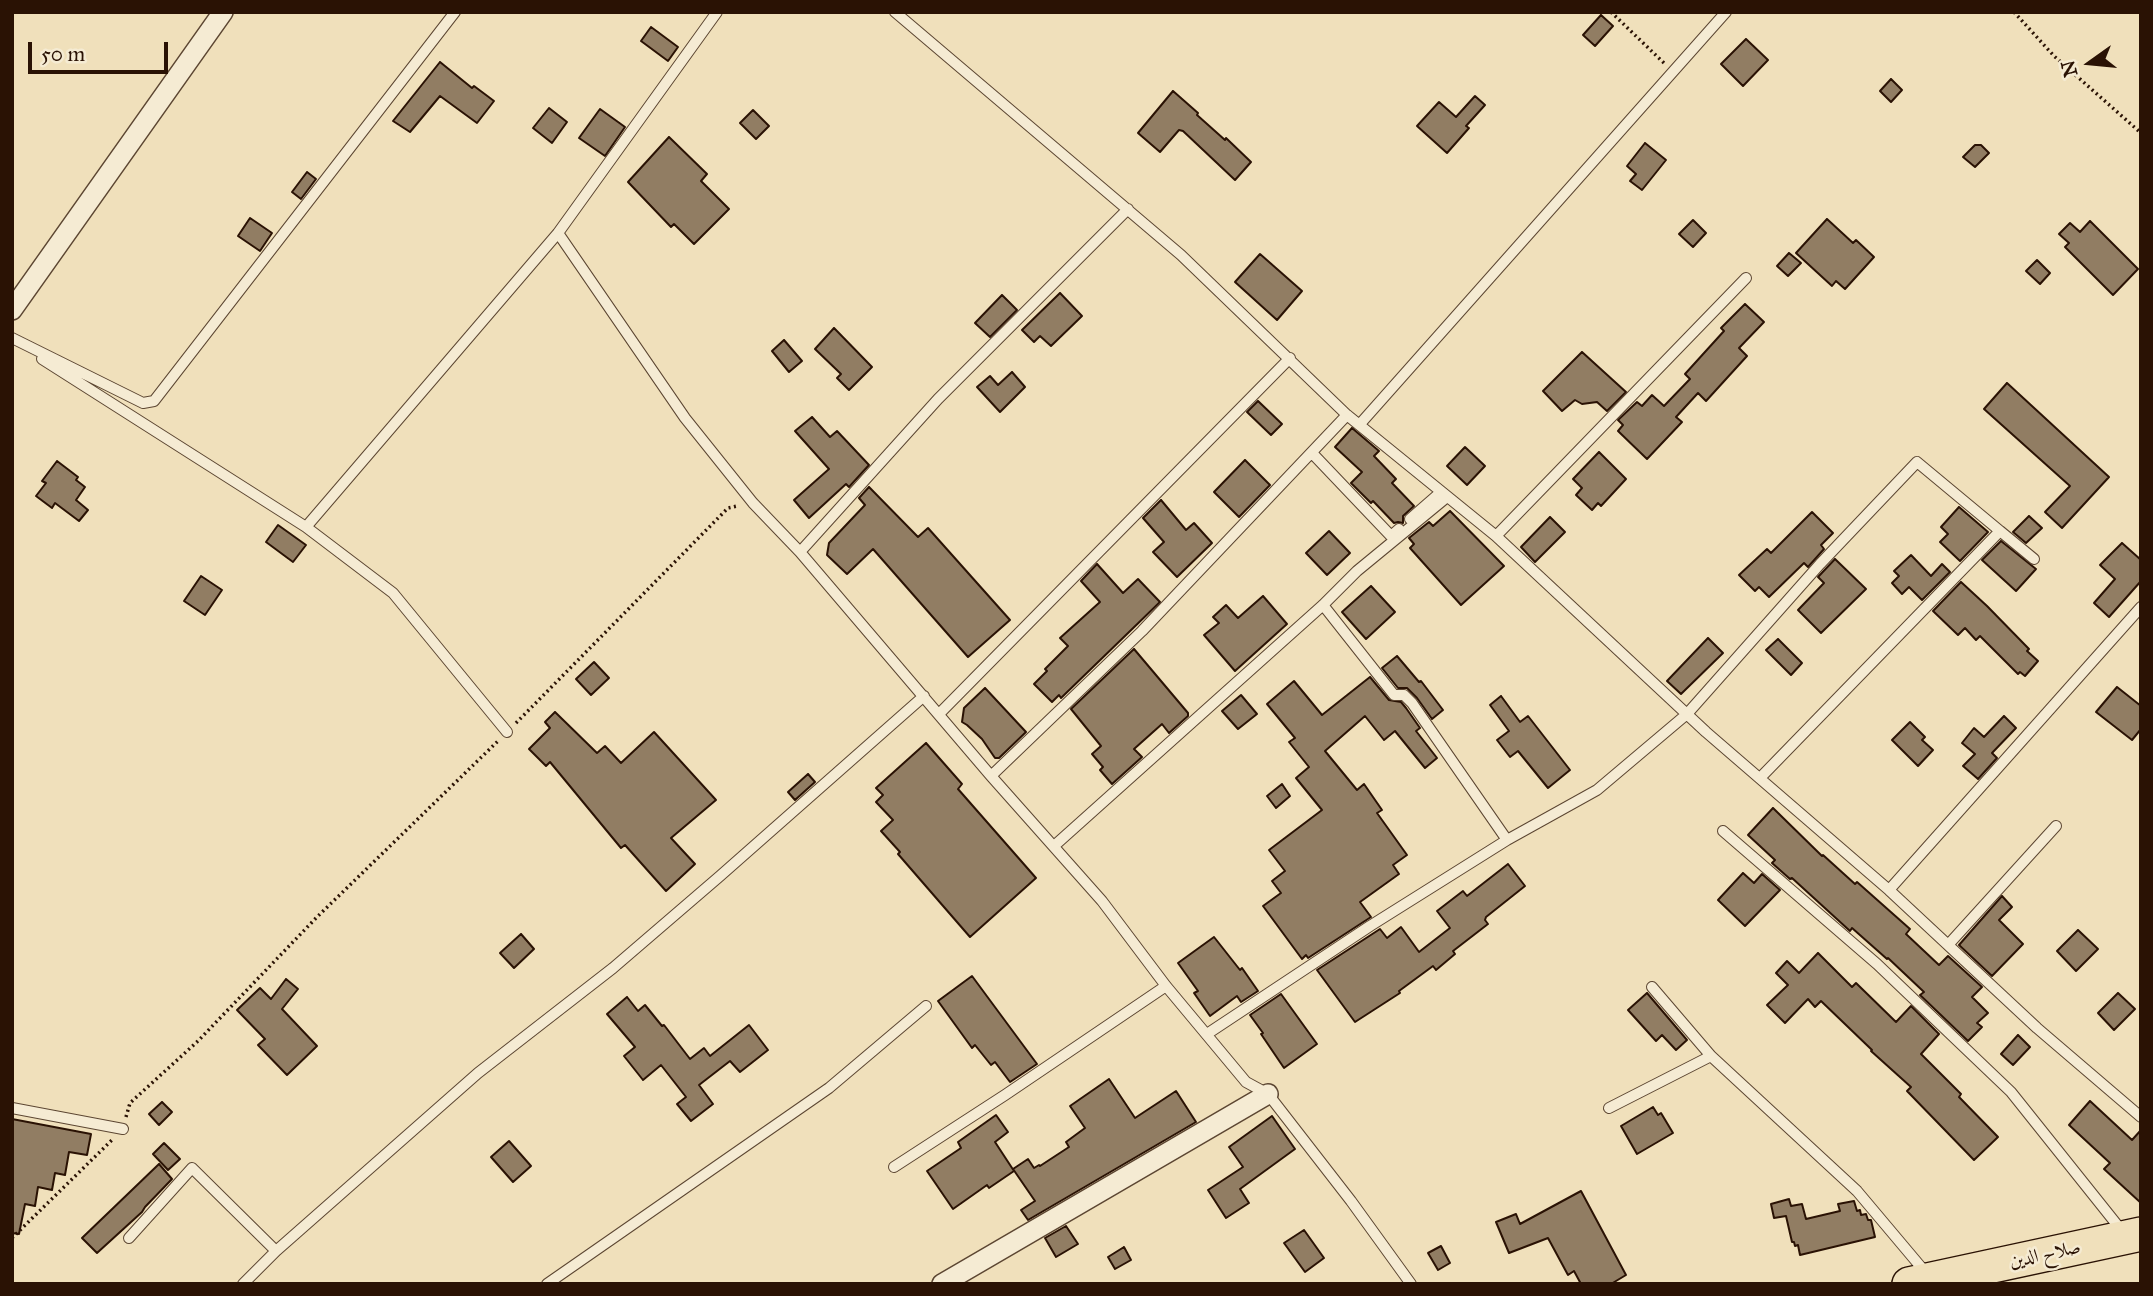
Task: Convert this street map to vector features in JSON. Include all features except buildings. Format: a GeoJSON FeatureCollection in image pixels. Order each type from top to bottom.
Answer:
{"type":"FeatureCollection","features":[{"type":"Feature","properties":{"kind":"highway","name":"صلاح الدين"},"geometry":{"type":"LineString","coordinates":[[1920,1281],[2134,1236]]}},
{"type":"Feature","properties":{"kind":"street"},"geometry":{"type":"LineString","coordinates":[[12,310],[223,12]]}},
{"type":"Feature","properties":{"kind":"street"},"geometry":{"type":"LineString","coordinates":[[942,1284],[1268,1094]]}},
{"type":"Feature","properties":{"kind":"lane"},"geometry":{"type":"LineString","coordinates":[[12,339],[143,403],[154,401],[456,12]]}},
{"type":"Feature","properties":{"kind":"lane"},"geometry":{"type":"LineString","coordinates":[[306,527],[558,233],[717,12]]}},
{"type":"Feature","properties":{"kind":"lane"},"geometry":{"type":"LineString","coordinates":[[894,12],[1181,255],[1347,415],[1496,536],[1687,714],[1889,890],[2036,1028],[2141,1117]]}},
{"type":"Feature","properties":{"kind":"lane"},"geometry":{"type":"LineString","coordinates":[[1360,425],[1726,12]]}},
{"type":"Feature","properties":{"kind":"lane"},"geometry":{"type":"LineString","coordinates":[[800,552],[938,399],[1128,209]]}},
{"type":"Feature","properties":{"kind":"lane"},"geometry":{"type":"LineString","coordinates":[[558,233],[685,418],[753,503],[800,552],[991,776],[1102,901],[1166,986],[1246,1082],[1268,1094],[1411,1284]]}},
{"type":"Feature","properties":{"kind":"lane"},"geometry":{"type":"LineString","coordinates":[[1496,536],[1746,278]]}},
{"type":"Feature","properties":{"kind":"lane"},"geometry":{"type":"LineString","coordinates":[[12,339],[306,527],[393,593],[507,732]]}},
{"type":"Feature","properties":{"kind":"lane"},"geometry":{"type":"LineString","coordinates":[[939,714],[1290,358]]}},
{"type":"Feature","properties":{"kind":"lane"},"geometry":{"type":"LineString","coordinates":[[991,776],[1142,631],[1347,415]]}},
{"type":"Feature","properties":{"kind":"lane"},"geometry":{"type":"LineString","coordinates":[[1312,453],[1391,536],[1444,494]]}},
{"type":"Feature","properties":{"kind":"lane"},"geometry":{"type":"LineString","coordinates":[[1207,1034],[1370,926],[1507,841],[1597,790],[1687,714],[1820,564],[1917,462],[2034,559]]}},
{"type":"Feature","properties":{"kind":"lane"},"geometry":{"type":"LineString","coordinates":[[1055,846],[1444,494]]}},
{"type":"Feature","properties":{"kind":"lane"},"geometry":{"type":"LineString","coordinates":[[1760,778],[2000,531]]}},
{"type":"Feature","properties":{"kind":"lane"},"geometry":{"type":"LineString","coordinates":[[1323,605],[1394,695],[1404,695],[1412,703],[1507,841]]}},
{"type":"Feature","properties":{"kind":"lane"},"geometry":{"type":"LineString","coordinates":[[1889,890],[2141,607]]}},
{"type":"Feature","properties":{"kind":"lane"},"geometry":{"type":"LineString","coordinates":[[243,1284],[276,1251],[478,1073],[613,968],[924,696]]}},
{"type":"Feature","properties":{"kind":"lane"},"geometry":{"type":"LineString","coordinates":[[1948,945],[2056,826]]}},
{"type":"Feature","properties":{"kind":"lane"},"geometry":{"type":"LineString","coordinates":[[1723,831],[1877,964],[2011,1092],[2134,1236]]}},
{"type":"Feature","properties":{"kind":"lane"},"geometry":{"type":"LineString","coordinates":[[894,1167],[1166,986]]}},
{"type":"Feature","properties":{"kind":"lane"},"geometry":{"type":"LineString","coordinates":[[1652,987],[1712,1056],[1857,1191],[1920,1281]]}},
{"type":"Feature","properties":{"kind":"lane"},"geometry":{"type":"LineString","coordinates":[[547,1284],[829,1088],[926,1006]]}},
{"type":"Feature","properties":{"kind":"lane"},"geometry":{"type":"LineString","coordinates":[[1609,1108],[1712,1056]]}},
{"type":"Feature","properties":{"kind":"lane"},"geometry":{"type":"LineString","coordinates":[[12,1108],[123,1129]]}},
{"type":"Feature","properties":{"kind":"lane"},"geometry":{"type":"LineString","coordinates":[[128,1238],[192,1168],[276,1251]]}},
{"type":"Feature","properties":{"kind":"path"},"geometry":{"type":"LineString","coordinates":[[1611,12],[1673,72]]}},
{"type":"Feature","properties":{"kind":"path"},"geometry":{"type":"LineString","coordinates":[[2014,12],[2054,56],[2141,133]]}},
{"type":"Feature","properties":{"kind":"path"},"geometry":{"type":"LineString","coordinates":[[12,1238],[123,1129],[130,1103],[198,1041],[316,918],[507,732],[728,508],[753,503]]}}]}
